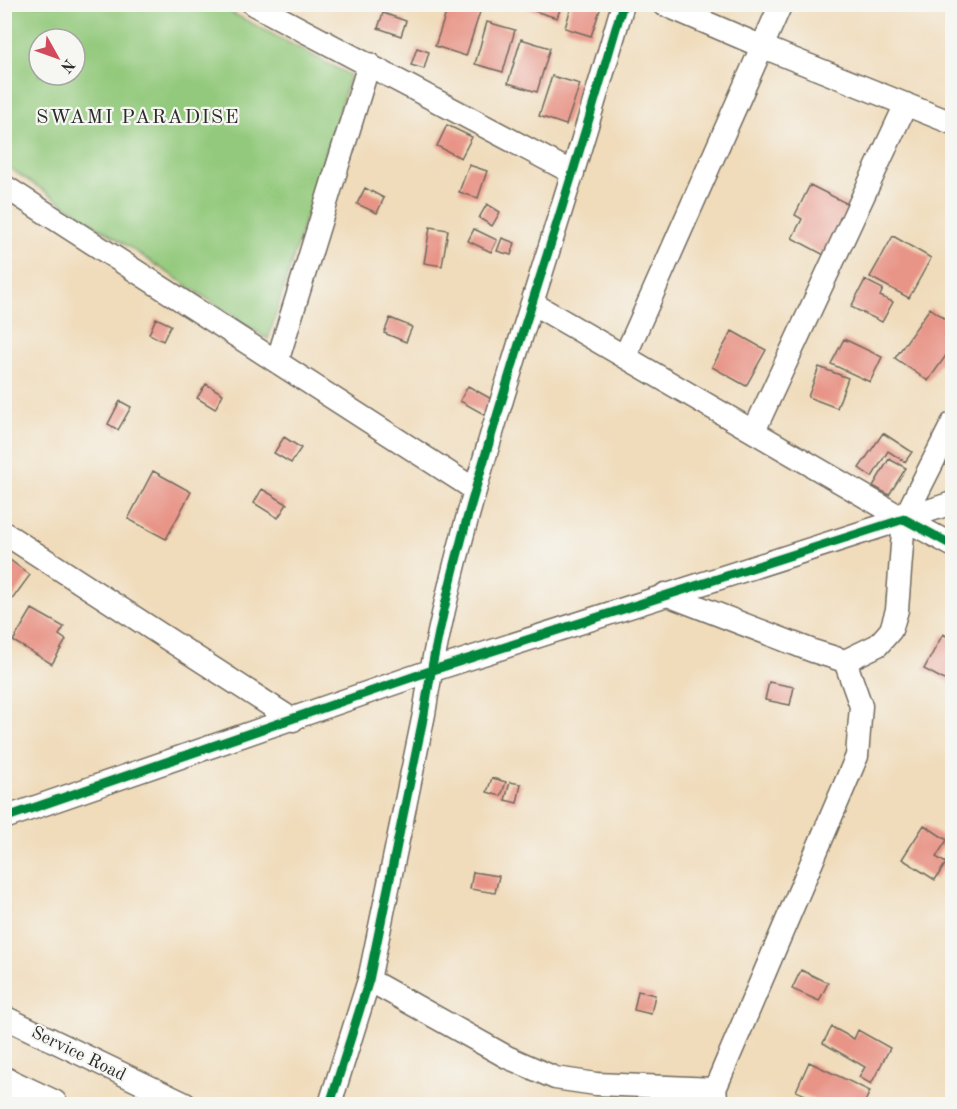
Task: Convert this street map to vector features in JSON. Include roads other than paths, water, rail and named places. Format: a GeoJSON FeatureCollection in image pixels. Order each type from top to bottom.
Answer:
{"type":"FeatureCollection","features":[{"type":"Feature","properties":{"kind":"main road"},"geometry":{"type":"LineString","coordinates":[[4,1081],[53,1104]]}},
{"type":"Feature","properties":{"kind":"street"},"geometry":{"type":"LineString","coordinates":[[253,4],[573,173]]}},
{"type":"Feature","properties":{"kind":"street"},"geometry":{"type":"LineString","coordinates":[[330,1104],[369,980],[424,714],[430,671],[474,489],[573,173],[623,4]]}},
{"type":"Feature","properties":{"kind":"street"},"geometry":{"type":"LineString","coordinates":[[663,4],[952,123]]}},
{"type":"Feature","properties":{"kind":"street"},"geometry":{"type":"LineString","coordinates":[[625,356],[781,4]]}},
{"type":"Feature","properties":{"kind":"street"},"geometry":{"type":"LineString","coordinates":[[277,362],[369,64]]}},
{"type":"Feature","properties":{"kind":"street"},"geometry":{"type":"LineString","coordinates":[[754,431],[906,104]]}},
{"type":"Feature","properties":{"kind":"street"},"geometry":{"type":"LineString","coordinates":[[4,186],[474,489]]}},
{"type":"Feature","properties":{"kind":"street"},"geometry":{"type":"LineString","coordinates":[[532,303],[952,545]]}},
{"type":"Feature","properties":{"kind":"street"},"geometry":{"type":"LineString","coordinates":[[665,594],[845,661],[878,645],[891,630],[897,610],[904,519],[952,424]]}},
{"type":"Feature","properties":{"kind":"street"},"geometry":{"type":"LineString","coordinates":[[4,818],[430,671],[952,503]]}},
{"type":"Feature","properties":{"kind":"street"},"geometry":{"type":"LineString","coordinates":[[4,533],[293,720]]}},
{"type":"Feature","properties":{"kind":"street"},"geometry":{"type":"LineString","coordinates":[[369,980],[507,1057],[555,1078],[716,1097],[857,756],[861,706],[845,661]]}},
{"type":"Feature","properties":{"kind":"street","name":"Service Road"},"geometry":{"type":"LineString","coordinates":[[4,1017],[185,1104]]}},
{"type":"Feature","properties":{"kind":"district","name":"SWAMI PARADISE"},"geometry":{"type":"Point","coordinates":[138,116]}}]}
